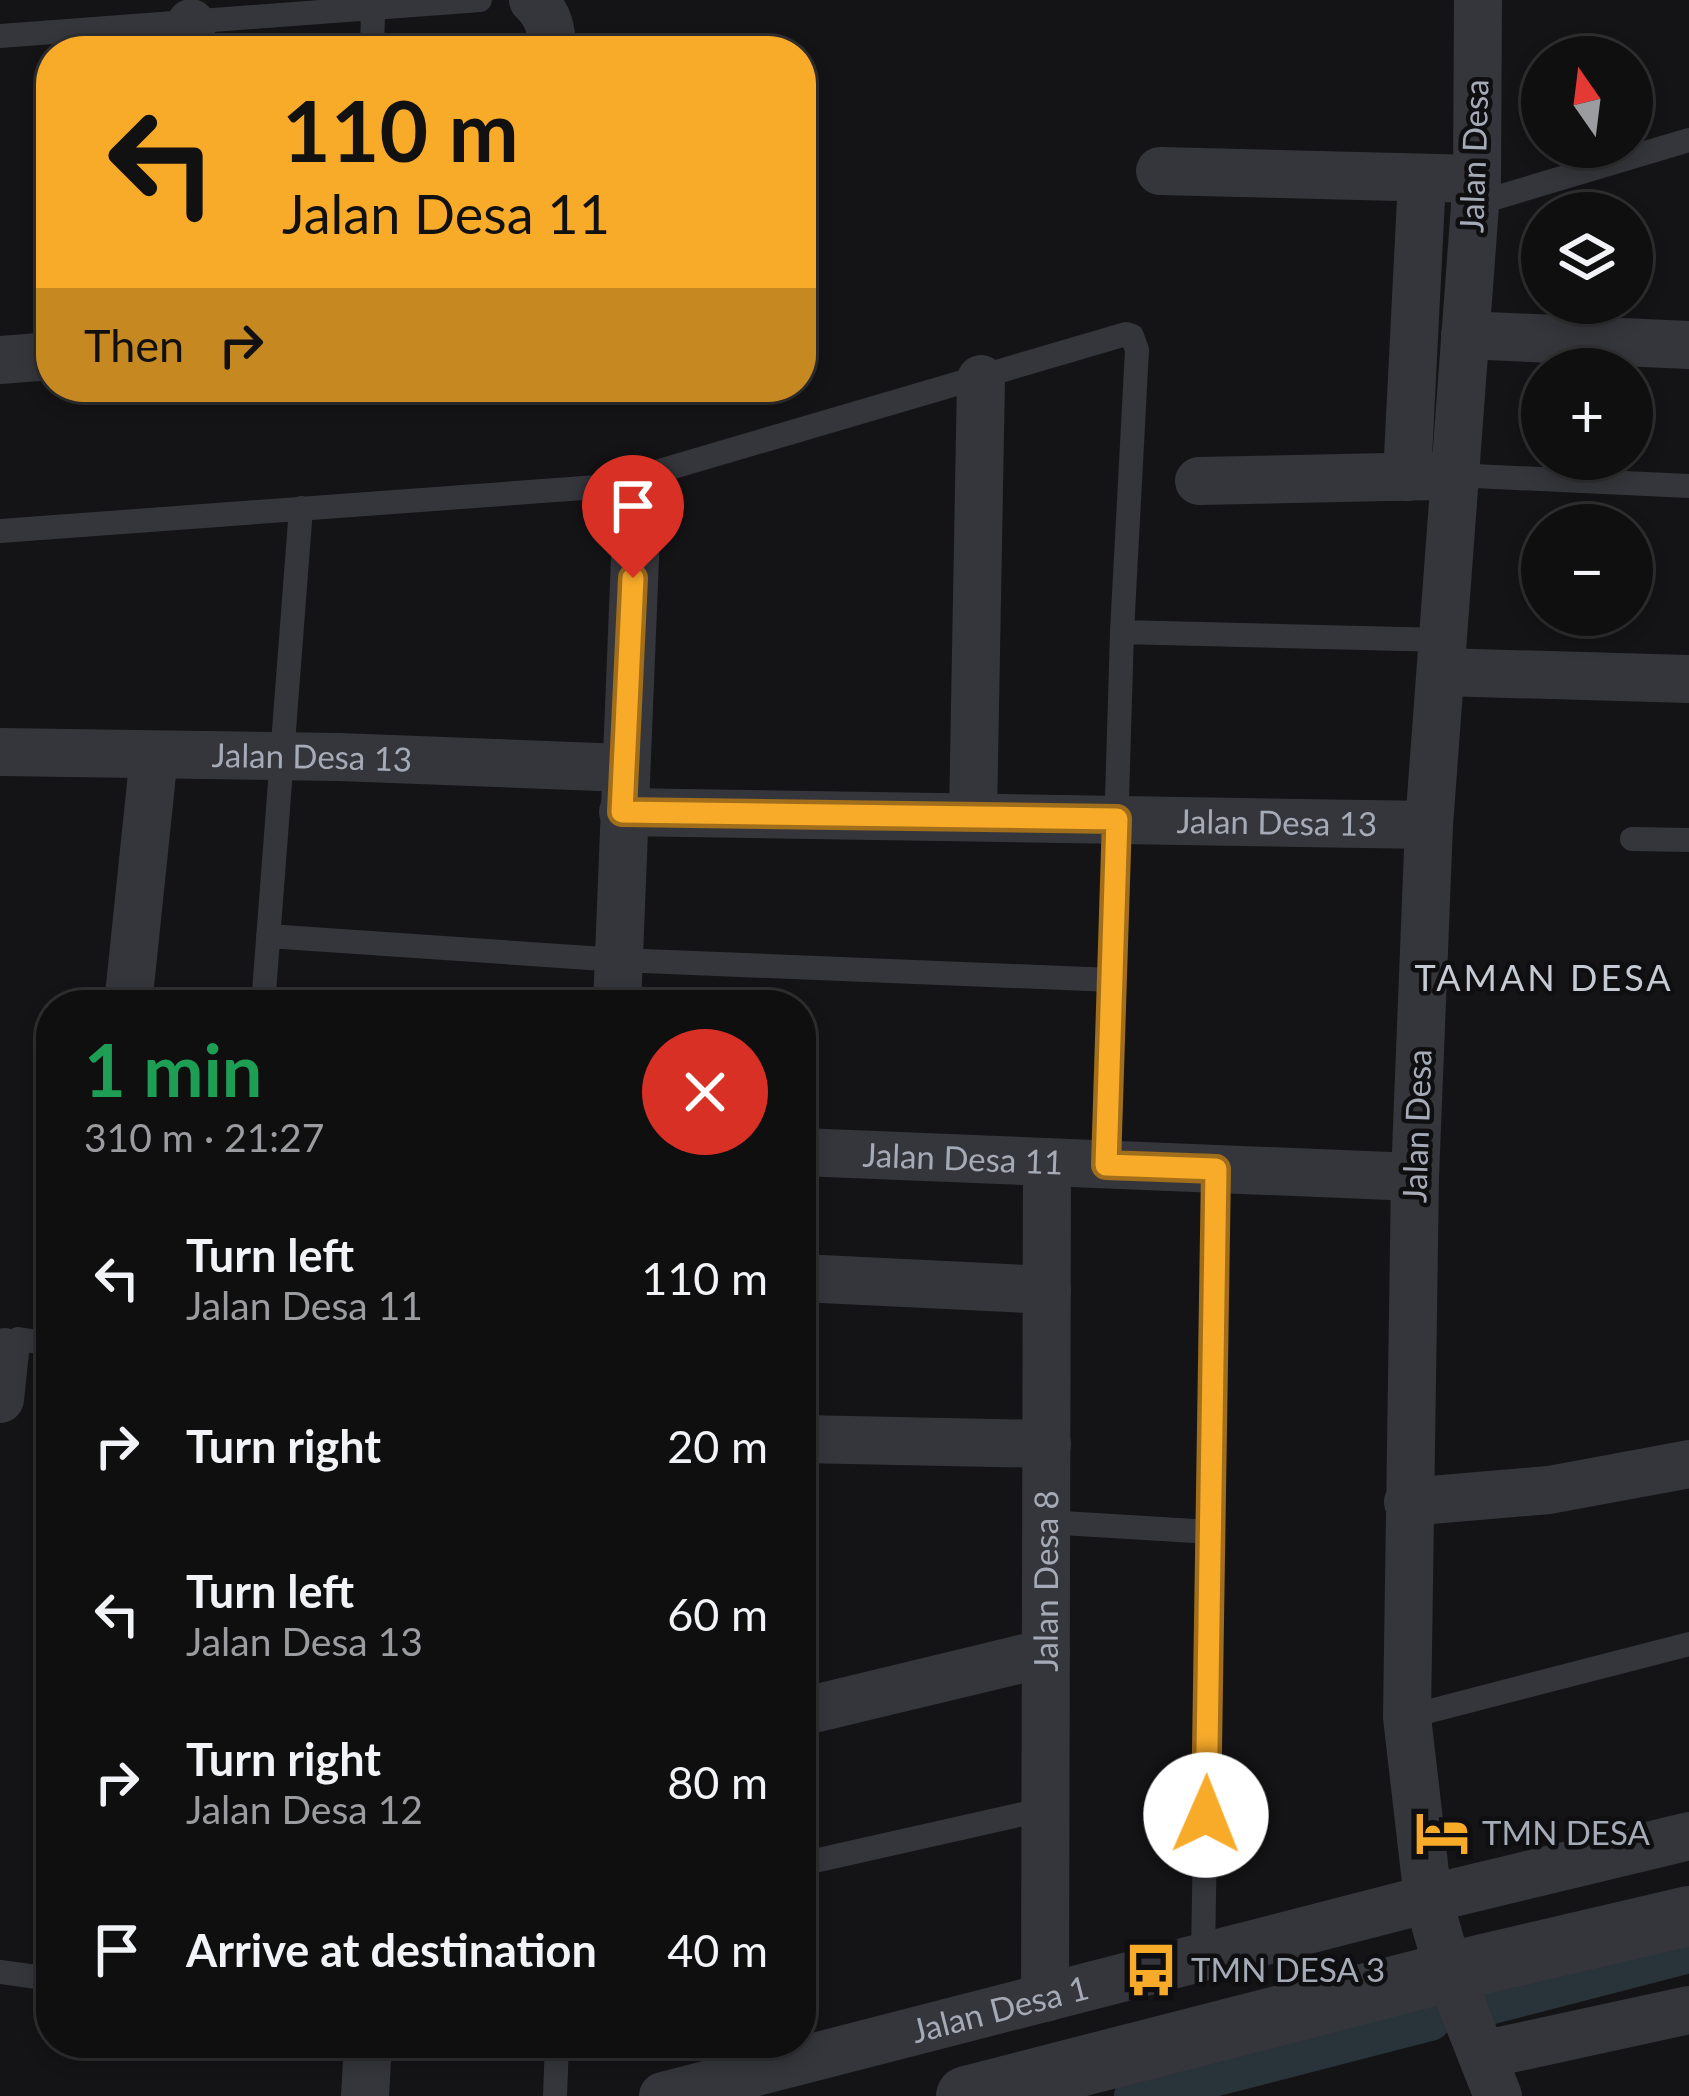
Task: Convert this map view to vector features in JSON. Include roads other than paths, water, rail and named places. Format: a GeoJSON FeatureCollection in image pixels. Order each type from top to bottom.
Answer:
{"type":"FeatureCollection","features":[{"type":"Feature","properties":{"kind":"street"},"geometry":{"type":"LineString","coordinates":[[533,0],[545,11],[552,36]]}},
{"type":"Feature","properties":{"kind":"street","name":"Jalan Desa"},"geometry":{"type":"LineString","coordinates":[[1430,476],[1465,335],[1476,192],[1478,0]]}},
{"type":"Feature","properties":{"kind":"street"},"geometry":{"type":"LineString","coordinates":[[1160,172],[1422,179],[1476,192]]}},
{"type":"Feature","properties":{"kind":"street","name":"Jalan Desa"},"geometry":{"type":"LineString","coordinates":[[1422,179],[1430,476],[1442,656],[1429,825],[1415,1177],[1407,1718],[1428,1899],[1449,1972],[1490,2076]]}},
{"type":"Feature","properties":{"kind":"street"},"geometry":{"type":"LineString","coordinates":[[1465,335],[1689,345]]}},
{"type":"Feature","properties":{"kind":"street"},"geometry":{"type":"LineString","coordinates":[[0,360],[36,357]]}},
{"type":"Feature","properties":{"kind":"street"},"geometry":{"type":"LineString","coordinates":[[973,817],[981,379]]}},
{"type":"Feature","properties":{"kind":"street"},"geometry":{"type":"LineString","coordinates":[[1199,481],[1430,476]]}},
{"type":"Feature","properties":{"kind":"street"},"geometry":{"type":"LineString","coordinates":[[618,982],[638,484]]}},
{"type":"Feature","properties":{"kind":"street"},"geometry":{"type":"LineString","coordinates":[[1442,656],[1689,679]]}},
{"type":"Feature","properties":{"kind":"street","name":"Jalan Desa 13"},"geometry":{"type":"LineString","coordinates":[[0,752],[283,757],[973,817],[1429,825]]}},
{"type":"Feature","properties":{"kind":"street"},"geometry":{"type":"LineString","coordinates":[[130,990],[154,755]]}},
{"type":"Feature","properties":{"kind":"street","name":"Jalan Desa 11"},"geometry":{"type":"LineString","coordinates":[[816,1153],[1415,1177]]}},
{"type":"Feature","properties":{"kind":"street","name":"Jalan Desa 8"},"geometry":{"type":"LineString","coordinates":[[1045,1998],[1047,1162]]}},
{"type":"Feature","properties":{"kind":"street"},"geometry":{"type":"LineString","coordinates":[[816,1279],[1047,1290]]}},
{"type":"Feature","properties":{"kind":"street"},"geometry":{"type":"LineString","coordinates":[[816,1439],[1047,1444]]}},
{"type":"Feature","properties":{"kind":"street"},"geometry":{"type":"LineString","coordinates":[[1408,1502],[1550,1490],[1689,1464]]}},
{"type":"Feature","properties":{"kind":"street"},"geometry":{"type":"LineString","coordinates":[[816,1708],[1046,1653]]}},
{"type":"Feature","properties":{"kind":"street","name":"Jalan Desa 1"},"geometry":{"type":"LineString","coordinates":[[816,2057],[1689,1836]]}},
{"type":"Feature","properties":{"kind":"street"},"geometry":{"type":"LineString","coordinates":[[966,2096],[1449,1972],[1689,1916]]}},
{"type":"Feature","properties":{"kind":"street"},"geometry":{"type":"LineString","coordinates":[[1490,2076],[1689,2010]]}},
{"type":"Feature","properties":{"kind":"street"},"geometry":{"type":"LineString","coordinates":[[365,2096],[367,2058]]}},
{"type":"Feature","properties":{"kind":"street","name":"Jalan Desa 1"},"geometry":{"type":"LineString","coordinates":[[663,2096],[811,2058]]}},
{"type":"Feature","properties":{"kind":"lane"},"geometry":{"type":"LineString","coordinates":[[198,36],[480,0]]}},
{"type":"Feature","properties":{"kind":"lane"},"geometry":{"type":"LineString","coordinates":[[373,11],[373,36]]}},
{"type":"Feature","properties":{"kind":"lane"},"geometry":{"type":"LineString","coordinates":[[0,36],[36,36]]}},
{"type":"Feature","properties":{"kind":"lane"},"geometry":{"type":"LineString","coordinates":[[1476,192],[1689,140]]}},
{"type":"Feature","properties":{"kind":"lane"},"geometry":{"type":"LineString","coordinates":[[0,530],[638,484],[656,472],[1126,334],[1136,342],[1106,1165]]}},
{"type":"Feature","properties":{"kind":"lane"},"geometry":{"type":"LineString","coordinates":[[1430,476],[1689,486]]}},
{"type":"Feature","properties":{"kind":"lane"},"geometry":{"type":"LineString","coordinates":[[264,990],[301,508]]}},
{"type":"Feature","properties":{"kind":"lane"},"geometry":{"type":"LineString","coordinates":[[1122,632],[1442,656]]}},
{"type":"Feature","properties":{"kind":"lane"},"geometry":{"type":"LineString","coordinates":[[1632,839],[1689,840]]}},
{"type":"Feature","properties":{"kind":"lane"},"geometry":{"type":"LineString","coordinates":[[268,937],[618,982],[1112,980]]}},
{"type":"Feature","properties":{"kind":"lane"},"geometry":{"type":"LineString","coordinates":[[1203,1957],[1216,1169]]}},
{"type":"Feature","properties":{"kind":"lane"},"geometry":{"type":"LineString","coordinates":[[1046,1522],[1211,1532]]}},
{"type":"Feature","properties":{"kind":"lane"},"geometry":{"type":"LineString","coordinates":[[1407,1718],[1689,1644]]}},
{"type":"Feature","properties":{"kind":"lane"},"geometry":{"type":"LineString","coordinates":[[816,1861],[1046,1809]]}},
{"type":"Feature","properties":{"kind":"lane"},"geometry":{"type":"LineString","coordinates":[[0,1972],[36,1977]]}},
{"type":"Feature","properties":{"kind":"lane"},"geometry":{"type":"LineString","coordinates":[[555,2096],[556,2058]]}},
{"type":"Feature","properties":{"kind":"waterway"},"geometry":{"type":"LineString","coordinates":[[1485,2005],[1689,1952]]}},
{"type":"Feature","properties":{"kind":"waterway"},"geometry":{"type":"LineString","coordinates":[[1135,2096],[1430,2020]]}},
{"type":"Feature","properties":{"kind":"place","name":"TMN DESA"},"geometry":{"type":"Point","coordinates":[1442,1833]}},
{"type":"Feature","properties":{"kind":"place","name":"TMN DESA 3"},"geometry":{"type":"Point","coordinates":[1151,1970]}},
{"type":"Feature","properties":{"kind":"district","name":"TAMAN DESA"},"geometry":{"type":"Point","coordinates":[1544,978]}}]}
